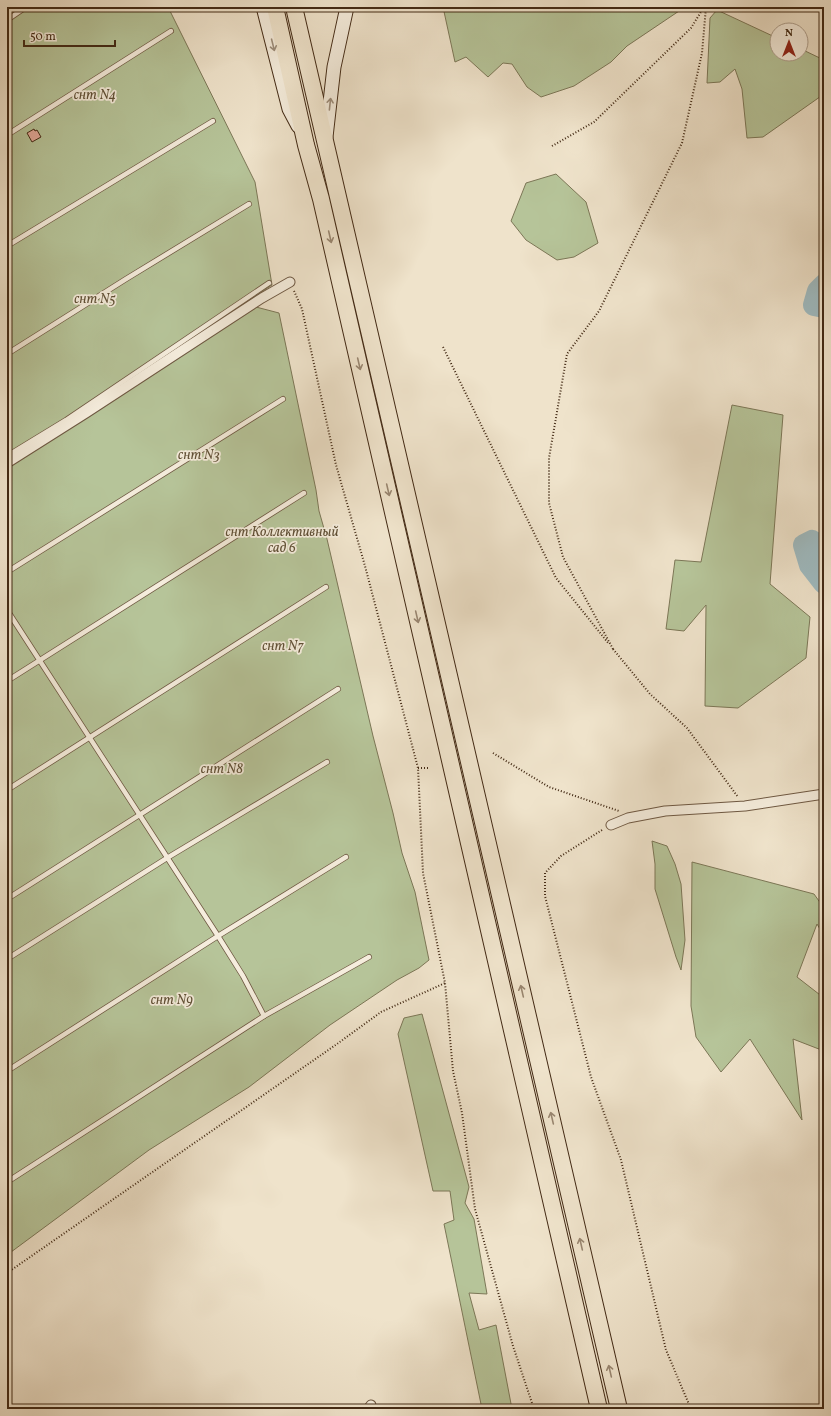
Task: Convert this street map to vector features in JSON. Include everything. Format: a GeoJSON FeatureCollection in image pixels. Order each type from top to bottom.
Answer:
{"type":"FeatureCollection","features":[{"type":"Feature","properties":{"kind":"highway"},"geometry":{"type":"LineString","coordinates":[[275,7],[306,144],[325,214],[599,1409]]}},
{"type":"Feature","properties":{"kind":"highway"},"geometry":{"type":"LineString","coordinates":[[294,7],[619,1409]]}},
{"type":"Feature","properties":{"kind":"main road"},"geometry":{"type":"LineString","coordinates":[[263,7],[289,108],[306,144]]}},
{"type":"Feature","properties":{"kind":"main road"},"geometry":{"type":"LineString","coordinates":[[326,143],[334,67],[347,7]]}},
{"type":"Feature","properties":{"kind":"street"},"geometry":{"type":"LineString","coordinates":[[7,463],[93,409],[262,298],[290,282]]}},
{"type":"Feature","properties":{"kind":"street"},"geometry":{"type":"LineString","coordinates":[[611,825],[628,818],[665,811],[745,806],[824,794]]}},
{"type":"Feature","properties":{"kind":"lane"},"geometry":{"type":"LineString","coordinates":[[7,20],[26,7]]}},
{"type":"Feature","properties":{"kind":"lane"},"geometry":{"type":"LineString","coordinates":[[7,135],[171,31]]}},
{"type":"Feature","properties":{"kind":"lane"},"geometry":{"type":"LineString","coordinates":[[7,246],[213,121]]}},
{"type":"Feature","properties":{"kind":"lane"},"geometry":{"type":"LineString","coordinates":[[7,354],[132,275],[249,204]]}},
{"type":"Feature","properties":{"kind":"lane"},"geometry":{"type":"LineString","coordinates":[[7,456],[66,420],[269,283]]}},
{"type":"Feature","properties":{"kind":"lane"},"geometry":{"type":"LineString","coordinates":[[7,572],[283,399]]}},
{"type":"Feature","properties":{"kind":"lane"},"geometry":{"type":"LineString","coordinates":[[7,681],[304,493]]}},
{"type":"Feature","properties":{"kind":"lane"},"geometry":{"type":"LineString","coordinates":[[7,790],[326,587]]}},
{"type":"Feature","properties":{"kind":"lane"},"geometry":{"type":"LineString","coordinates":[[7,610],[218,936],[243,976],[264,1016]]}},
{"type":"Feature","properties":{"kind":"lane"},"geometry":{"type":"LineString","coordinates":[[7,899],[338,689]]}},
{"type":"Feature","properties":{"kind":"lane"},"geometry":{"type":"LineString","coordinates":[[7,959],[167,858],[327,762]]}},
{"type":"Feature","properties":{"kind":"lane"},"geometry":{"type":"LineString","coordinates":[[7,1071],[218,936],[346,857]]}},
{"type":"Feature","properties":{"kind":"lane"},"geometry":{"type":"LineString","coordinates":[[7,1182],[264,1016],[369,957]]}},
{"type":"Feature","properties":{"kind":"path"},"geometry":{"type":"LineString","coordinates":[[552,146],[594,122],[691,28],[705,7]]}},
{"type":"Feature","properties":{"kind":"path"},"geometry":{"type":"LineString","coordinates":[[613,649],[563,557],[548,502],[549,458],[567,354],[599,311],[682,143],[702,53],[705,7]]}},
{"type":"Feature","properties":{"kind":"path"},"geometry":{"type":"LineString","coordinates":[[290,282],[302,310],[336,465],[365,566],[418,768],[423,873],[445,983],[453,1072],[462,1113],[475,1209],[513,1346],[534,1409]]}},
{"type":"Feature","properties":{"kind":"path"},"geometry":{"type":"LineString","coordinates":[[443,347],[556,578],[650,694],[687,728],[745,806]]}},
{"type":"Feature","properties":{"kind":"path"},"geometry":{"type":"LineString","coordinates":[[494,752],[549,787],[619,811],[628,818]]}},
{"type":"Feature","properties":{"kind":"path"},"geometry":{"type":"LineString","coordinates":[[418,768],[430,768]]}},
{"type":"Feature","properties":{"kind":"path"},"geometry":{"type":"LineString","coordinates":[[611,825],[561,856],[545,873],[546,896],[591,1077],[621,1160],[666,1350],[691,1409]]}},
{"type":"Feature","properties":{"kind":"path"},"geometry":{"type":"LineString","coordinates":[[7,1273],[381,1012],[445,983]]}},
{"type":"Feature","properties":{"kind":"green space"},"geometry":{"type":"Polygon","coordinates":[[[7,7],[168,7],[255,182],[272,285],[67,422],[7,459],[7,7]]]}},
{"type":"Feature","properties":{"kind":"green space"},"geometry":{"type":"Polygon","coordinates":[[[443,7],[685,7],[627,46],[611,62],[574,86],[541,97],[527,87],[512,64],[503,63],[488,77],[466,57],[455,62],[443,7]]]}},
{"type":"Feature","properties":{"kind":"green space"},"geometry":{"type":"Polygon","coordinates":[[[717,10],[769,34],[769,62],[809,62],[809,53],[824,60],[824,94],[763,137],[747,138],[742,89],[735,69],[720,82],[707,83],[710,18],[717,10]]]}},
{"type":"Feature","properties":{"kind":"green space"},"geometry":{"type":"Polygon","coordinates":[[[556,174],[586,202],[598,243],[574,257],[557,260],[526,240],[511,221],[526,183],[556,174]]]}},
{"type":"Feature","properties":{"kind":"green space"},"geometry":{"type":"Polygon","coordinates":[[[256,307],[279,313],[316,490],[319,511],[402,853],[415,892],[429,960],[330,1025],[249,1087],[149,1150],[7,1255],[7,466],[256,307]]]}},
{"type":"Feature","properties":{"kind":"green space"},"geometry":{"type":"Polygon","coordinates":[[[732,405],[783,415],[770,584],[810,617],[806,658],[738,708],[705,706],[706,605],[684,631],[666,629],[675,560],[701,562],[732,405]]]}},
{"type":"Feature","properties":{"kind":"green space"},"geometry":{"type":"Polygon","coordinates":[[[652,841],[667,846],[675,864],[681,884],[685,940],[681,970],[655,889],[655,864],[652,841]]]}},
{"type":"Feature","properties":{"kind":"green space"},"geometry":{"type":"Polygon","coordinates":[[[692,862],[814,894],[824,908],[824,936],[817,924],[797,977],[824,998],[824,1051],[793,1039],[802,1120],[750,1039],[721,1072],[696,1037],[691,1006],[692,862]]]}},
{"type":"Feature","properties":{"kind":"green space"},"geometry":{"type":"Polygon","coordinates":[[[422,1014],[469,1187],[465,1203],[474,1219],[487,1294],[469,1293],[479,1330],[496,1325],[512,1409],[482,1409],[444,1224],[454,1220],[450,1191],[433,1191],[398,1034],[404,1018],[422,1014]]]}},
{"type":"Feature","properties":{"kind":"building"},"geometry":{"type":"Polygon","coordinates":[[[34,129],[35,131],[37,130],[41,137],[32,142],[27,133],[34,129]]]}},
{"type":"Feature","properties":{"kind":"waterway"},"geometry":{"type":"LineString","coordinates":[[824,285],[818,291],[814,305],[824,307]]}},
{"type":"Feature","properties":{"kind":"waterway"},"geometry":{"type":"LineString","coordinates":[[824,551],[812,541],[804,545],[810,565],[824,583]]}},
{"type":"Feature","properties":{"kind":"park label","name":"снт N4"},"geometry":{"type":"Point","coordinates":[95,94]}},
{"type":"Feature","properties":{"kind":"park label","name":"снт N5"},"geometry":{"type":"Point","coordinates":[95,298]}},
{"type":"Feature","properties":{"kind":"park label","name":"снт N3"},"geometry":{"type":"Point","coordinates":[199,454]}},
{"type":"Feature","properties":{"kind":"park label","name":"снт Коллективный сад 6"},"geometry":{"type":"Point","coordinates":[282,540]}},
{"type":"Feature","properties":{"kind":"park label","name":"снт N7"},"geometry":{"type":"Point","coordinates":[283,645]}},
{"type":"Feature","properties":{"kind":"park label","name":"снт N8"},"geometry":{"type":"Point","coordinates":[222,768]}},
{"type":"Feature","properties":{"kind":"park label","name":"снт N9"},"geometry":{"type":"Point","coordinates":[172,999]}}]}
